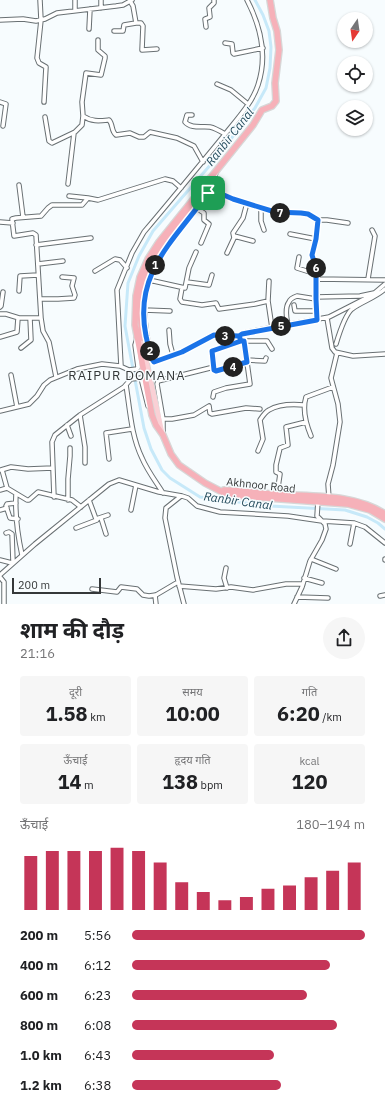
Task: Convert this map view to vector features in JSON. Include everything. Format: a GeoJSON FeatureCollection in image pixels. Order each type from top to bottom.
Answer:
{"type":"FeatureCollection","features":[{"type":"Feature","properties":{"kind":"highway","name":"Akhnoor Road"},"geometry":{"type":"LineString","coordinates":[[270,0],[272,18],[277,31],[279,50],[275,83],[276,101],[272,106],[262,110],[253,125],[159,242],[145,265],[140,277],[134,314],[139,337],[140,367],[146,380],[151,412],[156,425],[163,435],[171,454],[182,468],[226,494],[318,503],[348,504],[365,508],[385,519]]}},
{"type":"Feature","properties":{"kind":"highway"},"geometry":{"type":"LineString","coordinates":[[220,491],[226,490],[352,500],[373,507],[385,514]]}},
{"type":"Feature","properties":{"kind":"main road"},"geometry":{"type":"LineString","coordinates":[[139,337],[163,435]]}},
{"type":"Feature","properties":{"kind":"street"},"geometry":{"type":"LineString","coordinates":[[40,0],[41,20],[37,58],[39,64],[46,67],[44,102]]}},
{"type":"Feature","properties":{"kind":"street"},"geometry":{"type":"LineString","coordinates":[[75,0],[75,10]]}},
{"type":"Feature","properties":{"kind":"street"},"geometry":{"type":"LineString","coordinates":[[101,0],[101,8]]}},
{"type":"Feature","properties":{"kind":"street"},"geometry":{"type":"LineString","coordinates":[[0,20],[41,20],[57,13],[123,5],[131,0],[136,23]]}},
{"type":"Feature","properties":{"kind":"street"},"geometry":{"type":"LineString","coordinates":[[206,27],[205,19],[210,17],[209,8],[214,3],[214,0]]}},
{"type":"Feature","properties":{"kind":"street"},"geometry":{"type":"LineString","coordinates":[[121,366],[118,290],[137,243],[144,232],[203,162],[253,98],[258,84],[262,67],[262,38],[246,0]]}},
{"type":"Feature","properties":{"kind":"street"},"geometry":{"type":"LineString","coordinates":[[89,29],[90,9]]}},
{"type":"Feature","properties":{"kind":"street"},"geometry":{"type":"LineString","coordinates":[[114,31],[123,31],[124,25],[136,23],[142,24],[142,50],[157,49]]}},
{"type":"Feature","properties":{"kind":"street"},"geometry":{"type":"LineString","coordinates":[[45,117],[49,142],[53,142],[74,133],[82,125],[82,102],[86,73],[101,75],[105,58],[105,56],[98,50],[98,40]]}},
{"type":"Feature","properties":{"kind":"street"},"geometry":{"type":"LineString","coordinates":[[225,44],[232,44],[234,54],[263,48]]}},
{"type":"Feature","properties":{"kind":"street"},"geometry":{"type":"LineString","coordinates":[[218,84],[231,90],[248,104]]}},
{"type":"Feature","properties":{"kind":"street"},"geometry":{"type":"LineString","coordinates":[[0,102],[6,104],[2,126]]}},
{"type":"Feature","properties":{"kind":"street"},"geometry":{"type":"LineString","coordinates":[[192,115],[187,116],[185,122],[187,124],[193,126],[211,127],[225,134]]}},
{"type":"Feature","properties":{"kind":"street"},"geometry":{"type":"LineString","coordinates":[[83,116],[97,121],[109,120],[111,122],[114,134],[116,135],[130,133],[144,138],[150,132],[177,138],[194,146],[203,162]]}},
{"type":"Feature","properties":{"kind":"street"},"geometry":{"type":"LineString","coordinates":[[68,184],[74,133]]}},
{"type":"Feature","properties":{"kind":"street"},"geometry":{"type":"LineString","coordinates":[[216,171],[210,189],[166,246],[149,280],[144,310],[145,330],[152,361],[156,362],[173,355],[214,335],[239,336],[244,333],[327,318],[375,293],[385,284]]}},
{"type":"Feature","properties":{"kind":"street"},"geometry":{"type":"LineString","coordinates":[[69,196],[98,200],[165,180],[173,181],[181,188]]}},
{"type":"Feature","properties":{"kind":"street"},"geometry":{"type":"LineString","coordinates":[[19,185],[22,218]]}},
{"type":"Feature","properties":{"kind":"street"},"geometry":{"type":"LineString","coordinates":[[210,189],[228,198],[278,213],[296,212],[306,214],[318,220],[348,223]]}},
{"type":"Feature","properties":{"kind":"street"},"geometry":{"type":"LineString","coordinates":[[56,377],[48,342],[43,332],[41,318],[36,235],[34,233],[13,235],[12,223],[13,219],[41,216],[52,205],[82,205],[88,198]]}},
{"type":"Feature","properties":{"kind":"street"},"geometry":{"type":"LineString","coordinates":[[227,253],[231,248],[234,236],[233,233],[243,218],[246,203]]}},
{"type":"Feature","properties":{"kind":"street"},"geometry":{"type":"LineString","coordinates":[[196,208],[204,214],[204,220],[208,224],[201,243]]}},
{"type":"Feature","properties":{"kind":"street"},"geometry":{"type":"LineString","coordinates":[[261,208],[261,221],[264,230]]}},
{"type":"Feature","properties":{"kind":"street"},"geometry":{"type":"LineString","coordinates":[[317,320],[316,265],[312,255],[316,239],[318,220]]}},
{"type":"Feature","properties":{"kind":"street"},"geometry":{"type":"LineString","coordinates":[[0,222],[12,223]]}},
{"type":"Feature","properties":{"kind":"street"},"geometry":{"type":"LineString","coordinates":[[368,279],[375,236],[372,230]]}},
{"type":"Feature","properties":{"kind":"street"},"geometry":{"type":"LineString","coordinates":[[290,234],[316,239]]}},
{"type":"Feature","properties":{"kind":"street"},"geometry":{"type":"LineString","coordinates":[[234,236],[253,241]]}},
{"type":"Feature","properties":{"kind":"street"},"geometry":{"type":"LineString","coordinates":[[36,246],[91,238]]}},
{"type":"Feature","properties":{"kind":"street"},"geometry":{"type":"LineString","coordinates":[[196,252],[189,268],[185,288],[182,288],[180,299],[182,302],[199,305],[216,302],[219,309],[268,301]]}},
{"type":"Feature","properties":{"kind":"street"},"geometry":{"type":"LineString","coordinates":[[299,257],[297,268],[316,274]]}},
{"type":"Feature","properties":{"kind":"street"},"geometry":{"type":"LineString","coordinates":[[95,271],[115,259],[120,260],[127,268]]}},
{"type":"Feature","properties":{"kind":"street"},"geometry":{"type":"LineString","coordinates":[[38,264],[63,261]]}},
{"type":"Feature","properties":{"kind":"street"},"geometry":{"type":"LineString","coordinates":[[19,291],[20,276],[38,275]]}},
{"type":"Feature","properties":{"kind":"street"},"geometry":{"type":"LineString","coordinates":[[187,282],[210,285],[212,275]]}},
{"type":"Feature","properties":{"kind":"street"},"geometry":{"type":"LineString","coordinates":[[40,299],[74,298],[75,295],[72,286],[74,278],[62,277]]}},
{"type":"Feature","properties":{"kind":"street"},"geometry":{"type":"LineString","coordinates":[[316,279],[385,280]]}},
{"type":"Feature","properties":{"kind":"street"},"geometry":{"type":"LineString","coordinates":[[149,280],[182,288]]}},
{"type":"Feature","properties":{"kind":"street"},"geometry":{"type":"LineString","coordinates":[[269,281],[268,301],[272,328]]}},
{"type":"Feature","properties":{"kind":"street"},"geometry":{"type":"LineString","coordinates":[[336,344],[351,310],[385,289]]}},
{"type":"Feature","properties":{"kind":"street"},"geometry":{"type":"LineString","coordinates":[[0,307],[2,306],[2,292]]}},
{"type":"Feature","properties":{"kind":"street"},"geometry":{"type":"LineString","coordinates":[[289,325],[287,320],[289,301],[297,296],[316,298],[360,296],[375,293]]}},
{"type":"Feature","properties":{"kind":"street"},"geometry":{"type":"LineString","coordinates":[[294,305],[295,311],[316,311]]}},
{"type":"Feature","properties":{"kind":"street"},"geometry":{"type":"LineString","coordinates":[[144,310],[170,311]]}},
{"type":"Feature","properties":{"kind":"street"},"geometry":{"type":"LineString","coordinates":[[0,314],[6,314],[18,318],[41,318]]}},
{"type":"Feature","properties":{"kind":"street"},"geometry":{"type":"LineString","coordinates":[[0,337],[17,332],[18,318]]}},
{"type":"Feature","properties":{"kind":"street"},"geometry":{"type":"LineString","coordinates":[[21,348],[31,340],[30,318]]}},
{"type":"Feature","properties":{"kind":"street"},"geometry":{"type":"LineString","coordinates":[[327,318],[332,350],[337,353],[357,356],[385,354]]}},
{"type":"Feature","properties":{"kind":"street"},"geometry":{"type":"LineString","coordinates":[[169,330],[170,344],[173,355]]}},
{"type":"Feature","properties":{"kind":"street"},"geometry":{"type":"LineString","coordinates":[[213,397],[214,392],[226,388],[250,384],[243,341],[239,336]]}},
{"type":"Feature","properties":{"kind":"street"},"geometry":{"type":"LineString","coordinates":[[266,358],[265,361],[247,361],[216,371],[212,351],[243,341],[267,341],[272,349]]}},
{"type":"Feature","properties":{"kind":"street"},"geometry":{"type":"LineString","coordinates":[[329,498],[328,484],[335,458],[340,422],[338,404],[331,375],[337,353]]}},
{"type":"Feature","properties":{"kind":"street"},"geometry":{"type":"LineString","coordinates":[[0,411],[29,404],[47,382],[78,369],[99,364],[121,366],[130,370],[140,367]]}},
{"type":"Feature","properties":{"kind":"street"},"geometry":{"type":"LineString","coordinates":[[163,435],[163,419],[157,384],[158,381],[214,367]]}},
{"type":"Feature","properties":{"kind":"street"},"geometry":{"type":"LineString","coordinates":[[11,375],[17,407]]}},
{"type":"Feature","properties":{"kind":"street"},"geometry":{"type":"LineString","coordinates":[[54,497],[52,440],[55,435],[80,415],[126,385],[132,379],[139,377],[141,379],[151,412]]}},
{"type":"Feature","properties":{"kind":"street"},"geometry":{"type":"LineString","coordinates":[[126,385],[132,429],[143,460],[163,493]]}},
{"type":"Feature","properties":{"kind":"street"},"geometry":{"type":"LineString","coordinates":[[311,436],[306,422],[304,405],[307,396],[333,388]]}},
{"type":"Feature","properties":{"kind":"street"},"geometry":{"type":"LineString","coordinates":[[258,451],[263,439],[260,420],[266,412],[290,404],[304,405]]}},
{"type":"Feature","properties":{"kind":"street"},"geometry":{"type":"LineString","coordinates":[[163,419],[172,419],[192,415],[208,406],[210,413],[212,414],[246,408],[260,409]]}},
{"type":"Feature","properties":{"kind":"street"},"geometry":{"type":"LineString","coordinates":[[80,415],[85,447],[85,463]]}},
{"type":"Feature","properties":{"kind":"street"},"geometry":{"type":"LineString","coordinates":[[277,494],[280,474],[276,471],[276,465],[280,448],[288,444],[286,427],[306,422]]}},
{"type":"Feature","properties":{"kind":"street"},"geometry":{"type":"LineString","coordinates":[[67,425],[71,436]]}},
{"type":"Feature","properties":{"kind":"street"},"geometry":{"type":"LineString","coordinates":[[109,459],[106,433],[132,429]]}},
{"type":"Feature","properties":{"kind":"street"},"geometry":{"type":"LineString","coordinates":[[68,500],[70,448]]}},
{"type":"Feature","properties":{"kind":"street"},"geometry":{"type":"LineString","coordinates":[[53,468],[28,469],[11,467],[1,470],[7,488],[28,500],[37,492],[74,501],[80,507]]}},
{"type":"Feature","properties":{"kind":"street"},"geometry":{"type":"LineString","coordinates":[[4,604],[4,582],[0,576],[13,562],[80,507],[115,481],[124,481],[163,493],[188,498],[197,506],[220,512],[288,516],[322,521],[354,523],[365,528],[385,543]]}},
{"type":"Feature","properties":{"kind":"street"},"geometry":{"type":"LineString","coordinates":[[131,510],[136,485]]}},
{"type":"Feature","properties":{"kind":"street"},"geometry":{"type":"LineString","coordinates":[[0,490],[7,488]]}},
{"type":"Feature","properties":{"kind":"street"},"geometry":{"type":"LineString","coordinates":[[16,494],[18,535],[22,555]]}},
{"type":"Feature","properties":{"kind":"street"},"geometry":{"type":"LineString","coordinates":[[181,496],[168,506],[165,514],[184,604]]}},
{"type":"Feature","properties":{"kind":"street"},"geometry":{"type":"LineString","coordinates":[[89,500],[97,520]]}},
{"type":"Feature","properties":{"kind":"street"},"geometry":{"type":"LineString","coordinates":[[0,510],[6,508],[6,505],[16,503]]}},
{"type":"Feature","properties":{"kind":"street"},"geometry":{"type":"LineString","coordinates":[[294,604],[303,584],[311,558],[324,534],[326,527],[318,518],[318,503]]}},
{"type":"Feature","properties":{"kind":"street"},"geometry":{"type":"LineString","coordinates":[[6,508],[10,518],[18,519]]}},
{"type":"Feature","properties":{"kind":"street"},"geometry":{"type":"LineString","coordinates":[[76,528],[108,515]]}},
{"type":"Feature","properties":{"kind":"street"},"geometry":{"type":"LineString","coordinates":[[101,518],[106,534]]}},
{"type":"Feature","properties":{"kind":"street"},"geometry":{"type":"LineString","coordinates":[[350,544],[354,523]]}},
{"type":"Feature","properties":{"kind":"street"},"geometry":{"type":"LineString","coordinates":[[6,533],[9,532],[12,534],[13,562]]}},
{"type":"Feature","properties":{"kind":"street"},"geometry":{"type":"LineString","coordinates":[[311,558],[336,569]]}},
{"type":"Feature","properties":{"kind":"street"},"geometry":{"type":"LineString","coordinates":[[0,560],[13,562]]}},
{"type":"Feature","properties":{"kind":"street"},"geometry":{"type":"LineString","coordinates":[[226,568],[224,578],[226,588]]}},
{"type":"Feature","properties":{"kind":"street"},"geometry":{"type":"LineString","coordinates":[[304,578],[322,583]]}},
{"type":"Feature","properties":{"kind":"street"},"geometry":{"type":"LineString","coordinates":[[92,589],[117,592],[124,586],[137,589],[142,595],[155,595],[179,584],[216,589],[226,588],[253,590],[286,584],[303,584]]}},
{"type":"Feature","properties":{"kind":"street"},"geometry":{"type":"LineString","coordinates":[[155,595],[156,604]]}},
{"type":"Feature","properties":{"kind":"street"},"geometry":{"type":"LineString","coordinates":[[380,596],[385,596]]}},
{"type":"Feature","properties":{"kind":"street"},"geometry":{"type":"LineString","coordinates":[[297,597],[328,598]]}},
{"type":"Feature","properties":{"kind":"waterway","name":"Ranbir Canal"},"geometry":{"type":"LineString","coordinates":[[255,0],[269,31],[271,47],[270,68],[266,88],[255,108],[212,163],[153,231],[139,256],[128,283],[125,326],[144,428],[151,449],[162,470],[170,478],[200,497],[270,506],[345,510],[367,517],[385,529]]}},
{"type":"Feature","properties":{"kind":"district","name":"RAIPUR DOMANA"},"geometry":{"type":"Point","coordinates":[127,375]}},
{"type":"Feature","properties":{"kind":"route"},"geometry":{"type":"LineString","coordinates":[[208,193],[166,246],[155,266],[145,297],[144,322],[148,345],[154,362],[182,352],[214,335],[239,336],[241,341],[212,351],[214,370],[216,371],[247,362],[244,341],[241,341],[240,337],[239,336],[242,334],[317,320],[316,264],[312,258],[312,255],[316,239],[318,220],[308,214],[296,212],[275,212],[228,198],[210,189],[208,193]]}}]}
